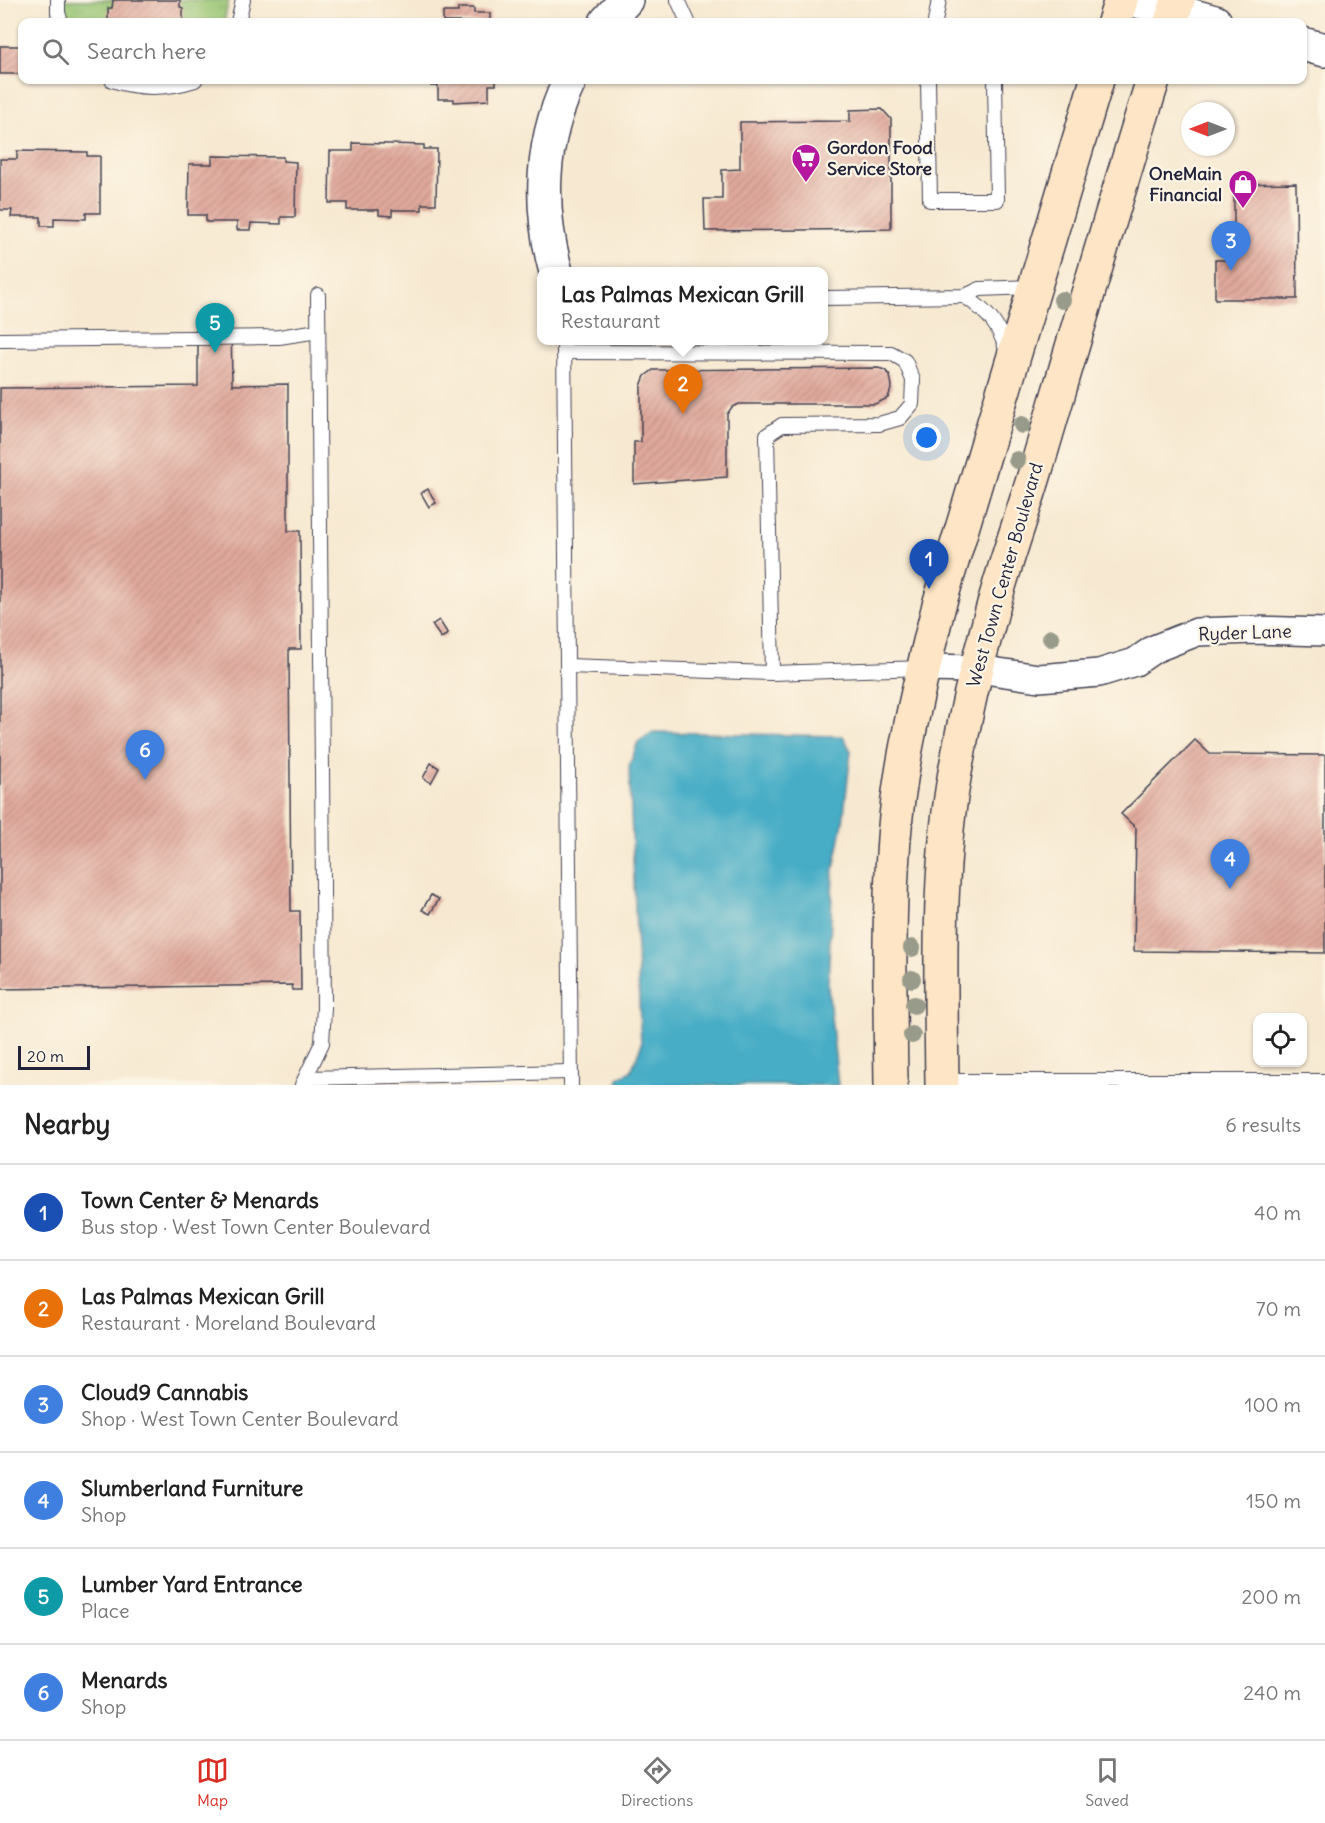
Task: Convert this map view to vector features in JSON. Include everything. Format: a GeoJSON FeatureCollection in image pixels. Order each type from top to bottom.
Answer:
{"type":"FeatureCollection","features":[{"type":"Feature","properties":{"kind":"main road"},"geometry":{"type":"LineString","coordinates":[[1115,18],[1121,0]]}},
{"type":"Feature","properties":{"kind":"main road"},"geometry":{"type":"LineString","coordinates":[[891,1085],[889,929],[894,837],[901,776],[923,668],[939,605],[1096,84]]}},
{"type":"Feature","properties":{"kind":"main road","name":"West Town Center Boulevard"},"geometry":{"type":"LineString","coordinates":[[942,1083],[941,931],[946,842],[953,786],[970,698],[989,621],[1116,195],[1153,84]]}},
{"type":"Feature","properties":{"kind":"street"},"geometry":{"type":"LineString","coordinates":[[610,18],[626,0]]}},
{"type":"Feature","properties":{"kind":"street"},"geometry":{"type":"LineString","coordinates":[[1134,0],[1199,18]]}},
{"type":"Feature","properties":{"kind":"street"},"geometry":{"type":"LineString","coordinates":[[1307,45],[1325,50]]}},
{"type":"Feature","properties":{"kind":"street"},"geometry":{"type":"LineString","coordinates":[[555,267],[548,236],[544,170],[550,132],[559,103],[568,84]]}},
{"type":"Feature","properties":{"kind":"street","name":"Ryder Lane"},"geometry":{"type":"LineString","coordinates":[[923,668],[978,669],[1039,678],[1099,673],[1136,662],[1155,649],[1197,632],[1253,630],[1325,632]]}},
{"type":"Feature","properties":{"kind":"lane"},"geometry":{"type":"LineString","coordinates":[[58,0],[60,18]]}},
{"type":"Feature","properties":{"kind":"lane"},"geometry":{"type":"LineString","coordinates":[[239,18],[243,0]]}},
{"type":"Feature","properties":{"kind":"lane"},"geometry":{"type":"LineString","coordinates":[[678,0],[686,18]]}},
{"type":"Feature","properties":{"kind":"lane"},"geometry":{"type":"LineString","coordinates":[[936,18],[939,0]]}},
{"type":"Feature","properties":{"kind":"lane"},"geometry":{"type":"LineString","coordinates":[[129,84],[141,87],[182,84]]}},
{"type":"Feature","properties":{"kind":"lane"},"geometry":{"type":"LineString","coordinates":[[928,84],[930,200],[997,200],[994,84]]}},
{"type":"Feature","properties":{"kind":"lane"},"geometry":{"type":"LineString","coordinates":[[828,298],[965,296],[980,289],[1035,287]]}},
{"type":"Feature","properties":{"kind":"lane"},"geometry":{"type":"LineString","coordinates":[[318,295],[324,1008],[322,1042],[304,1081],[570,1078],[564,346],[891,353],[905,361],[913,380],[912,405],[900,418],[879,424],[782,425],[767,435],[772,673]]}},
{"type":"Feature","properties":{"kind":"lane"},"geometry":{"type":"LineString","coordinates":[[965,296],[993,320],[999,329],[1011,368]]}},
{"type":"Feature","properties":{"kind":"lane"},"geometry":{"type":"LineString","coordinates":[[0,340],[279,337],[318,331]]}},
{"type":"Feature","properties":{"kind":"lane"},"geometry":{"type":"LineString","coordinates":[[568,666],[772,673],[923,668]]}},
{"type":"Feature","properties":{"kind":"lane"},"geometry":{"type":"LineString","coordinates":[[942,1083],[1325,1081]]}},
{"type":"Feature","properties":{"kind":"green space"},"geometry":{"type":"Polygon","coordinates":[[[63,0],[229,0],[225,18],[66,18],[63,0]]]}},
{"type":"Feature","properties":{"kind":"water"},"geometry":{"type":"Polygon","coordinates":[[[653,732],[843,736],[851,751],[843,823],[833,874],[828,986],[838,1085],[618,1085],[618,1078],[631,1071],[641,1046],[629,766],[638,742],[653,732]]]}},
{"type":"Feature","properties":{"kind":"building"},"geometry":{"type":"Polygon","coordinates":[[[113,0],[180,0],[183,18],[108,18],[108,8],[112,8],[113,0]]]}},
{"type":"Feature","properties":{"kind":"building"},"geometry":{"type":"Polygon","coordinates":[[[458,8],[474,8],[474,13],[490,13],[490,18],[443,18],[443,12],[458,12],[458,8]]]}},
{"type":"Feature","properties":{"kind":"building"},"geometry":{"type":"Polygon","coordinates":[[[0,46],[18,46],[18,74],[0,74],[0,46]]]}},
{"type":"Feature","properties":{"kind":"building"},"geometry":{"type":"Polygon","coordinates":[[[431,84],[496,84],[489,85],[489,100],[454,102],[454,99],[438,99],[438,86],[431,86],[431,84]]]}},
{"type":"Feature","properties":{"kind":"building","name":"Gordon Food Service Store"},"geometry":{"type":"Polygon","coordinates":[[[882,109],[891,119],[891,229],[705,231],[704,199],[722,199],[722,170],[740,169],[740,122],[850,121],[850,110],[882,109]]]}},
{"type":"Feature","properties":{"kind":"building"},"geometry":{"type":"Polygon","coordinates":[[[353,143],[424,145],[424,149],[437,149],[436,204],[422,204],[422,210],[392,210],[392,216],[379,215],[379,210],[347,210],[347,203],[329,203],[330,151],[353,151],[353,143]]]}},
{"type":"Feature","properties":{"kind":"building"},"geometry":{"type":"Polygon","coordinates":[[[17,151],[87,152],[87,156],[100,156],[100,213],[86,213],[86,219],[54,218],[54,226],[41,226],[41,217],[11,217],[12,210],[0,210],[0,159],[17,159],[17,151]]]}},
{"type":"Feature","properties":{"kind":"building"},"geometry":{"type":"Polygon","coordinates":[[[212,156],[283,157],[283,161],[296,162],[295,217],[281,217],[281,224],[251,223],[250,230],[237,230],[237,222],[206,222],[206,215],[188,215],[189,164],[212,164],[212,156]]]}},
{"type":"Feature","properties":{"kind":"building"},"geometry":{"type":"Polygon","coordinates":[[[1296,183],[1297,299],[1215,299],[1215,260],[1234,260],[1234,184],[1296,183]]]}},
{"type":"Feature","properties":{"kind":"building"},"geometry":{"type":"Polygon","coordinates":[[[198,316],[231,316],[232,385],[288,384],[288,531],[300,531],[301,649],[289,649],[291,911],[300,911],[301,990],[292,990],[292,985],[0,989],[0,388],[198,386],[198,316]]]}},
{"type":"Feature","properties":{"kind":"building"},"geometry":{"type":"Polygon","coordinates":[[[878,368],[885,370],[890,376],[892,386],[888,398],[875,404],[739,404],[732,407],[727,414],[727,477],[634,484],[634,442],[641,442],[641,386],[645,376],[653,370],[878,368]]]}},
{"type":"Feature","properties":{"kind":"building"},"geometry":{"type":"Polygon","coordinates":[[[428,489],[436,503],[429,507],[421,493],[428,489]]]}},
{"type":"Feature","properties":{"kind":"building"},"geometry":{"type":"Polygon","coordinates":[[[439,620],[448,634],[441,638],[432,625],[439,620]]]}},
{"type":"Feature","properties":{"kind":"building"},"geometry":{"type":"Polygon","coordinates":[[[1195,740],[1210,754],[1325,755],[1325,953],[1134,951],[1136,828],[1121,814],[1195,740]]]}},
{"type":"Feature","properties":{"kind":"building"},"geometry":{"type":"Polygon","coordinates":[[[431,763],[439,768],[431,783],[423,778],[431,763]]]}},
{"type":"Feature","properties":{"kind":"building"},"geometry":{"type":"Polygon","coordinates":[[[431,895],[439,899],[430,914],[422,910],[431,895]]]}},
{"type":"Feature","properties":{"kind":"place","name":"Gordon Food Service Store"},"geometry":{"type":"Point","coordinates":[806,184]}},
{"type":"Feature","properties":{"kind":"place","name":"OneMain Financial"},"geometry":{"type":"Point","coordinates":[1243,210]}},
{"type":"Feature","properties":{"kind":"place","name":"Cloud9 Cannabis"},"geometry":{"type":"Point","coordinates":[1231,271]}},
{"type":"Feature","properties":{"kind":"place","name":"Lumber Yard Entrance"},"geometry":{"type":"Point","coordinates":[215,353]}},
{"type":"Feature","properties":{"kind":"place","name":"Las Palmas Mexican Grill"},"geometry":{"type":"Point","coordinates":[683,414]}},
{"type":"Feature","properties":{"kind":"place","name":"Town Center & Menards"},"geometry":{"type":"Point","coordinates":[929,589]}},
{"type":"Feature","properties":{"kind":"place","name":"Menards"},"geometry":{"type":"Point","coordinates":[145,780]}},
{"type":"Feature","properties":{"kind":"place","name":"Slumberland Furniture"},"geometry":{"type":"Point","coordinates":[1230,889]}}]}
